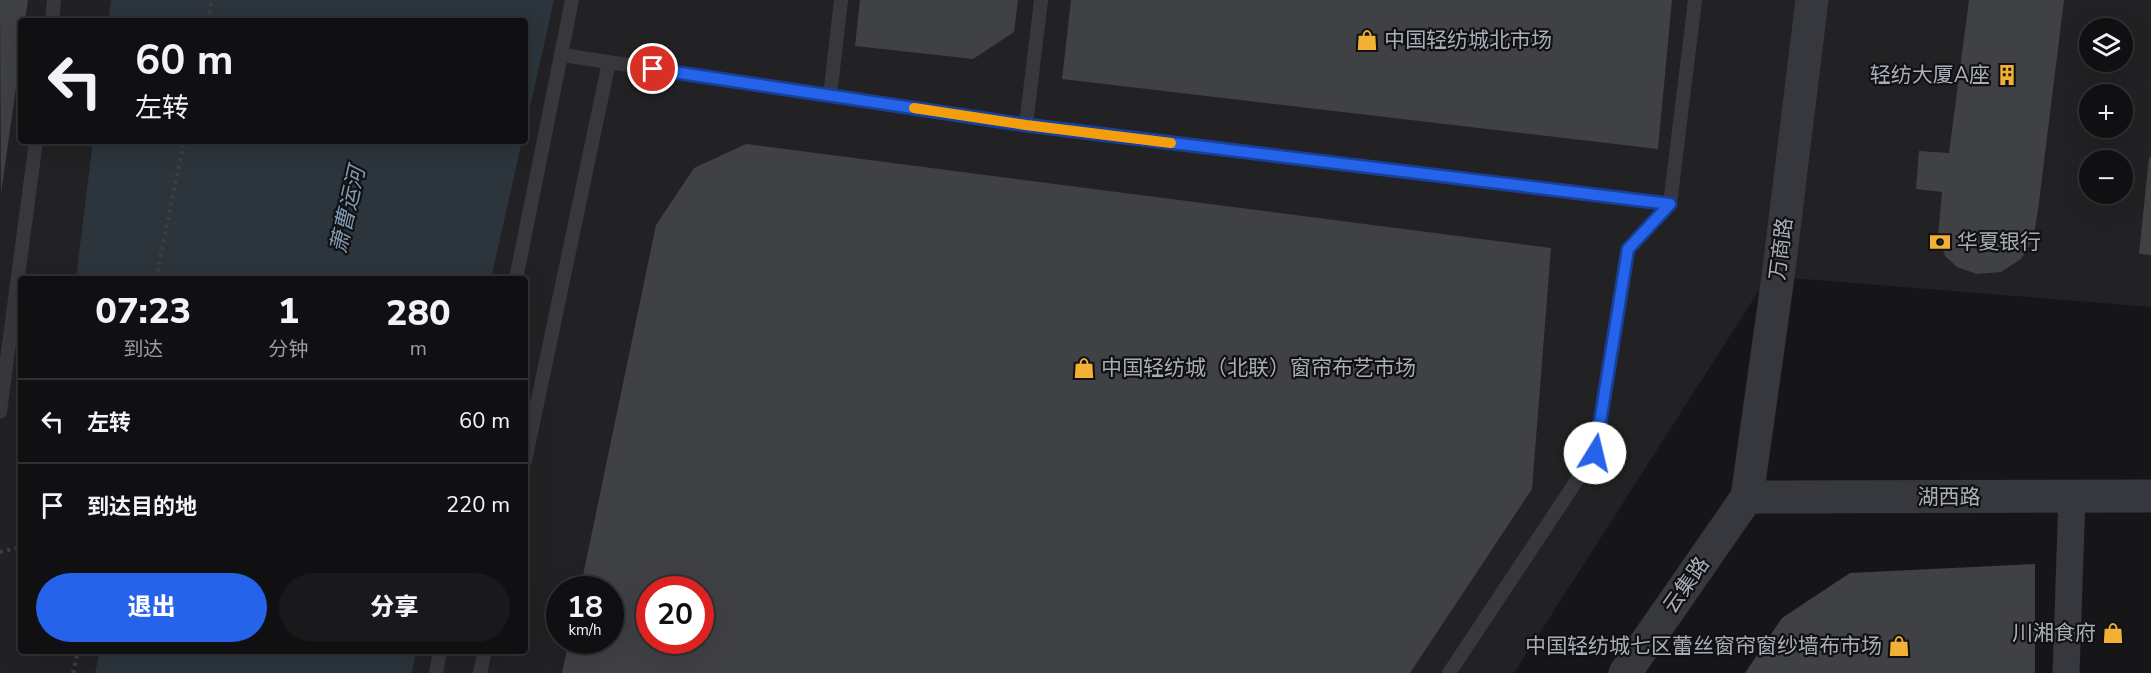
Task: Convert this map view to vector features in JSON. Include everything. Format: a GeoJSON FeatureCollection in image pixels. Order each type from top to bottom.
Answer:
{"type":"FeatureCollection","features":[{"type":"Feature","properties":{"kind":"street","name":"万商路"},"geometry":{"type":"LineString","coordinates":[[1748,497],[1812,0]]}},
{"type":"Feature","properties":{"kind":"street"},"geometry":{"type":"LineString","coordinates":[[2066,673],[2072,496]]}},
{"type":"Feature","properties":{"kind":"street","name":"湖西路"},"geometry":{"type":"LineString","coordinates":[[1748,497],[2151,496]]}},
{"type":"Feature","properties":{"kind":"street","name":"云集路"},"geometry":{"type":"LineString","coordinates":[[1625,673],[1748,497]]}},
{"type":"Feature","properties":{"kind":"lane"},"geometry":{"type":"LineString","coordinates":[[52,18],[54,0]]}},
{"type":"Feature","properties":{"kind":"lane"},"geometry":{"type":"LineString","coordinates":[[517,276],[572,0]]}},
{"type":"Feature","properties":{"kind":"lane"},"geometry":{"type":"LineString","coordinates":[[830,96],[841,0]]}},
{"type":"Feature","properties":{"kind":"lane"},"geometry":{"type":"LineString","coordinates":[[1026,125],[1041,0]]}},
{"type":"Feature","properties":{"kind":"lane"},"geometry":{"type":"LineString","coordinates":[[1449,673],[1595,453],[1628,249],[1670,204],[1695,0]]}},
{"type":"Feature","properties":{"kind":"lane"},"geometry":{"type":"LineString","coordinates":[[562,55],[1026,125],[1670,204]]}},
{"type":"Feature","properties":{"kind":"lane"},"geometry":{"type":"LineString","coordinates":[[528,447],[609,62]]}},
{"type":"Feature","properties":{"kind":"lane"},"geometry":{"type":"LineString","coordinates":[[18,276],[36,144]]}},
{"type":"Feature","properties":{"kind":"lane"},"geometry":{"type":"LineString","coordinates":[[0,412],[18,276]]}},
{"type":"Feature","properties":{"kind":"lane"},"geometry":{"type":"LineString","coordinates":[[436,673],[439,654]]}},
{"type":"Feature","properties":{"kind":"lane"},"geometry":{"type":"LineString","coordinates":[[480,673],[484,654]]}},
{"type":"Feature","properties":{"kind":"path"},"geometry":{"type":"LineString","coordinates":[[209,18],[212,0]]}},
{"type":"Feature","properties":{"kind":"path"},"geometry":{"type":"LineString","coordinates":[[157,276],[183,144]]}},
{"type":"Feature","properties":{"kind":"path"},"geometry":{"type":"LineString","coordinates":[[0,552],[18,548]]}},
{"type":"Feature","properties":{"kind":"path"},"geometry":{"type":"LineString","coordinates":[[73,673],[77,654]]}},
{"type":"Feature","properties":{"kind":"shaded area"},"geometry":{"type":"Polygon","coordinates":[[[0,0],[2151,0],[2151,307],[1778,277],[1758,292],[1514,673],[0,673],[0,0]]]}},
{"type":"Feature","properties":{"kind":"water"},"geometry":{"type":"Polygon","coordinates":[[[111,0],[554,0],[528,116],[528,18],[108,18],[111,0]]]}},
{"type":"Feature","properties":{"kind":"water","name":"萧曹运河"},"geometry":{"type":"Polygon","coordinates":[[[93,144],[521,144],[492,276],[76,276],[93,144]]]}},
{"type":"Feature","properties":{"kind":"water"},"geometry":{"type":"Polygon","coordinates":[[[99,654],[415,654],[412,673],[95,673],[99,654]]]}},
{"type":"Feature","properties":{"kind":"building"},"geometry":{"type":"Polygon","coordinates":[[[0,0],[28,0],[25,18],[18,18],[18,74],[1,193],[0,0]]]}},
{"type":"Feature","properties":{"kind":"building"},"geometry":{"type":"Polygon","coordinates":[[[860,0],[1018,0],[1014,32],[973,59],[855,46],[860,0]]]}},
{"type":"Feature","properties":{"kind":"building","name":"中国轻纺城北市场"},"geometry":{"type":"Polygon","coordinates":[[[1071,0],[1672,0],[1658,149],[1062,79],[1071,0]]]}},
{"type":"Feature","properties":{"kind":"building","name":"轻纺大厦A座"},"geometry":{"type":"Polygon","coordinates":[[[1969,0],[2064,0],[2033,239],[2021,259],[2001,272],[1977,274],[1957,267],[1945,256],[1938,236],[1942,192],[1916,189],[1919,151],[1949,153],[1969,0]]]}},
{"type":"Feature","properties":{"kind":"building","name":"中国轻纺城（北联）窗帘布艺市场"},"geometry":{"type":"Polygon","coordinates":[[[746,144],[1551,248],[1532,489],[1410,673],[562,673],[566,654],[624,654],[624,576],[583,576],[656,225],[694,168],[746,144]]]}},
{"type":"Feature","properties":{"kind":"building"},"geometry":{"type":"Polygon","coordinates":[[[2149,157],[2151,157],[2151,255],[2139,254],[2149,157]]]}},
{"type":"Feature","properties":{"kind":"building","name":"中国轻纺城七区蕾丝窗帘窗纱墙布市场"},"geometry":{"type":"Polygon","coordinates":[[[2035,564],[2035,673],[1745,673],[1782,618],[1850,573],[2035,564]]]}},
{"type":"Feature","properties":{"kind":"slow traffic"},"geometry":{"type":"LineString","coordinates":[[914,108],[1171,143]]}},
{"type":"Feature","properties":{"kind":"place","name":"中国轻纺城北市场"},"geometry":{"type":"Point","coordinates":[1367,40]}},
{"type":"Feature","properties":{"kind":"place","name":"轻纺大厦A座"},"geometry":{"type":"Point","coordinates":[2007,75]}},
{"type":"Feature","properties":{"kind":"place","name":"华夏银行"},"geometry":{"type":"Point","coordinates":[1940,242]}},
{"type":"Feature","properties":{"kind":"place","name":"中国轻纺城（北联）窗帘布艺市场"},"geometry":{"type":"Point","coordinates":[1084,368]}},
{"type":"Feature","properties":{"kind":"place","name":"川湘食府"},"geometry":{"type":"Point","coordinates":[2113,633]}},
{"type":"Feature","properties":{"kind":"place","name":"中国轻纺城七区蕾丝窗帘窗纱墙布市场"},"geometry":{"type":"Point","coordinates":[1899,646]}},
{"type":"Feature","properties":{"kind":"route"},"geometry":{"type":"LineString","coordinates":[[653,69],[1026,125],[1670,204],[1628,249],[1595,453]]}}]}
